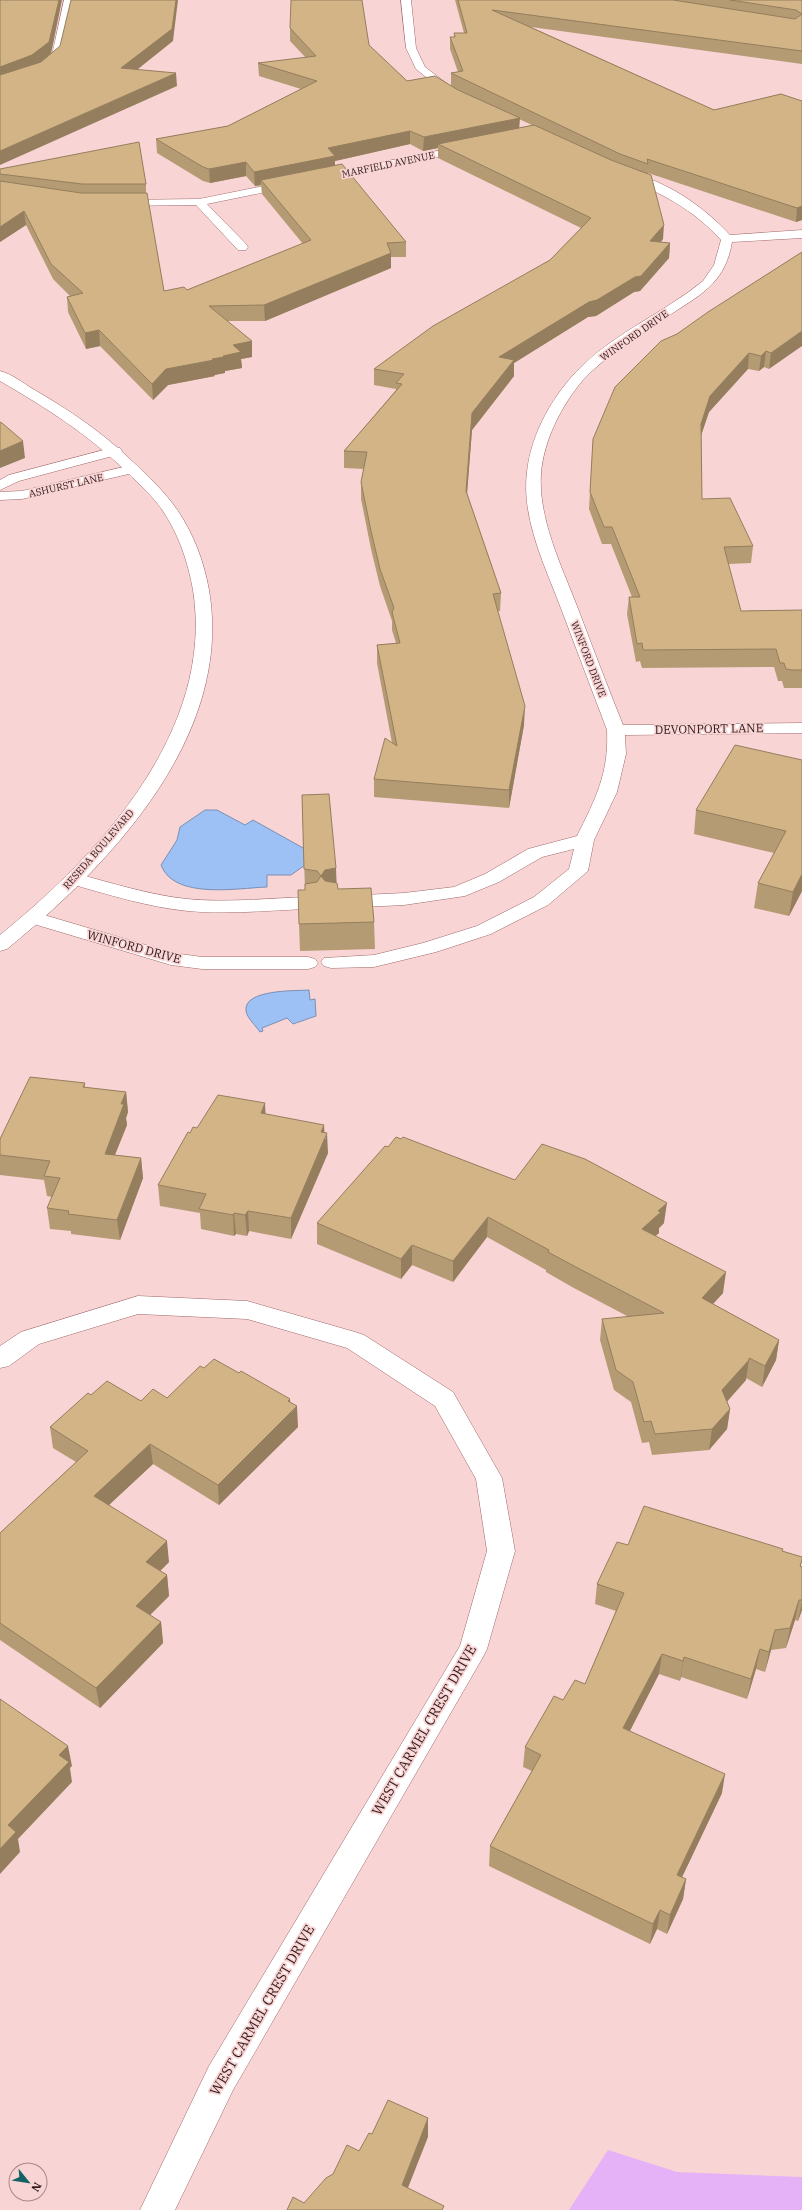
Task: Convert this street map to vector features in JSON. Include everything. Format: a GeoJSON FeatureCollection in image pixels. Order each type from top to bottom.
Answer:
{"type":"FeatureCollection","features":[{"type":"Feature","properties":{"kind":"street"},"geometry":{"type":"LineString","coordinates":[[0,85],[38,71],[57,56],[69,0]]}},
{"type":"Feature","properties":{"kind":"street"},"geometry":{"type":"LineString","coordinates":[[406,0],[411,48],[421,69],[436,82],[463,99]]}},
{"type":"Feature","properties":{"kind":"street","name":"MARFIELD AVENUE"},"geometry":{"type":"LineString","coordinates":[[106,203],[199,202],[479,145]]}},
{"type":"Feature","properties":{"kind":"street"},"geometry":{"type":"LineString","coordinates":[[615,171],[657,187],[695,207],[712,221],[727,239],[802,234]]}},
{"type":"Feature","properties":{"kind":"street"},"geometry":{"type":"LineString","coordinates":[[199,202],[242,246]]}},
{"type":"Feature","properties":{"kind":"street","name":"WINFORD DRIVE"},"geometry":{"type":"LineString","coordinates":[[331,962],[374,960],[429,948],[484,930],[541,901],[578,871],[585,840],[608,792],[617,754],[616,730],[537,519],[534,472],[543,440],[557,407],[579,376],[611,350],[706,285],[720,269],[725,255],[727,239]]}},
{"type":"Feature","properties":{"kind":"street","name":"RESEDA BOULEVARD"},"geometry":{"type":"LineString","coordinates":[[0,375],[82,425],[115,451],[157,492],[175,517],[188,541],[197,569],[202,606],[203,652],[194,690],[180,728],[157,776],[122,825],[74,880],[34,918],[0,945]]}},
{"type":"Feature","properties":{"kind":"street","name":"ASHURST LANE"},"geometry":{"type":"LineString","coordinates":[[0,486],[14,478],[115,451]]}},
{"type":"Feature","properties":{"kind":"street","name":"ASHURST LANE"},"geometry":{"type":"LineString","coordinates":[[0,496],[22,495],[132,469]]}},
{"type":"Feature","properties":{"kind":"street","name":"DEVONPORT LANE"},"geometry":{"type":"LineString","coordinates":[[616,730],[802,728]]}},
{"type":"Feature","properties":{"kind":"street"},"geometry":{"type":"LineString","coordinates":[[333,902],[404,899],[458,892],[492,878],[535,853],[585,840]]}},
{"type":"Feature","properties":{"kind":"street"},"geometry":{"type":"LineString","coordinates":[[74,880],[158,901],[189,905],[220,906],[310,903]]}},
{"type":"Feature","properties":{"kind":"street","name":"WINFORD DRIVE"},"geometry":{"type":"LineString","coordinates":[[34,918],[171,959],[202,963],[308,962]]}},
{"type":"Feature","properties":{"kind":"street","name":"WEST CARMEL CREST DRIVE"},"geometry":{"type":"LineString","coordinates":[[0,1359],[30,1338],[138,1305],[247,1310],[355,1341],[444,1399],[489,1478],[500,1551],[473,1649],[221,2078],[157,2210]]}},
{"type":"Feature","properties":{"kind":"shaded area"},"geometry":{"type":"Polygon","coordinates":[[[608,2150],[677,2172],[802,2177],[802,2210],[569,2210],[608,2150]]]}},
{"type":"Feature","properties":{"kind":"water"},"geometry":{"type":"Polygon","coordinates":[[[205,810],[217,810],[245,825],[253,820],[305,849],[305,865],[291,875],[267,875],[267,887],[208,890],[193,888],[179,883],[168,876],[161,865],[177,840],[180,827],[205,810]]]}},
{"type":"Feature","properties":{"kind":"water"},"geometry":{"type":"Polygon","coordinates":[[[309,990],[310,1000],[315,999],[316,1016],[293,1024],[287,1018],[262,1028],[263,1031],[260,1032],[247,1014],[247,1004],[261,995],[283,991],[309,990]]]}},
{"type":"Feature","properties":{"kind":"building"},"geometry":{"type":"Polygon","coordinates":[[[0,0],[59,0],[49,42],[32,55],[0,67],[0,0]]]}},
{"type":"Feature","properties":{"kind":"building"},"geometry":{"type":"Polygon","coordinates":[[[71,0],[176,0],[172,29],[121,68],[176,73],[0,151],[0,75],[41,62],[60,46],[71,0]]]}},
{"type":"Feature","properties":{"kind":"building"},"geometry":{"type":"Polygon","coordinates":[[[291,0],[362,0],[369,45],[407,81],[435,76],[458,90],[520,118],[424,137],[410,131],[328,148],[335,156],[254,172],[246,162],[209,169],[203,167],[156,139],[228,126],[317,81],[258,63],[316,56],[290,28],[291,0]]]}},
{"type":"Feature","properties":{"kind":"building"},"geometry":{"type":"Polygon","coordinates":[[[458,0],[673,0],[795,19],[802,14],[802,51],[492,10],[714,110],[781,94],[802,101],[802,206],[797,208],[647,159],[648,164],[620,154],[451,73],[463,71],[450,37],[455,37],[454,33],[467,33],[458,0]]]}},
{"type":"Feature","properties":{"kind":"building"},"geometry":{"type":"Polygon","coordinates":[[[730,0],[802,0],[802,14],[796,10],[730,0]]]}},
{"type":"Feature","properties":{"kind":"building"},"geometry":{"type":"Polygon","coordinates":[[[534,125],[611,160],[651,175],[664,225],[650,241],[670,243],[641,276],[635,277],[597,300],[589,302],[499,357],[514,360],[472,413],[466,491],[501,593],[493,594],[525,706],[509,790],[374,779],[385,738],[397,746],[377,645],[400,643],[392,612],[394,608],[380,569],[361,482],[367,452],[344,451],[402,384],[396,383],[404,374],[374,369],[433,326],[550,260],[591,218],[438,144],[534,125]]]}},
{"type":"Feature","properties":{"kind":"building"},"geometry":{"type":"Polygon","coordinates":[[[139,142],[146,184],[82,184],[0,174],[0,169],[139,142]]]}},
{"type":"Feature","properties":{"kind":"building"},"geometry":{"type":"Polygon","coordinates":[[[342,164],[406,242],[387,243],[391,253],[264,305],[209,306],[252,341],[233,345],[241,352],[212,359],[214,360],[166,369],[152,384],[99,330],[85,333],[67,297],[83,293],[51,264],[24,211],[0,227],[0,181],[81,193],[147,193],[164,291],[184,287],[187,290],[311,240],[261,180],[342,164]]]}},
{"type":"Feature","properties":{"kind":"building"},"geometry":{"type":"Polygon","coordinates":[[[802,252],[802,331],[771,353],[766,351],[761,356],[749,353],[710,396],[701,424],[702,499],[730,498],[753,546],[724,547],[741,611],[802,610],[802,670],[786,669],[784,663],[780,663],[776,649],[643,650],[642,643],[637,644],[629,597],[640,597],[612,527],[604,527],[590,492],[593,439],[615,387],[661,341],[677,334],[708,312],[802,252]]]}},
{"type":"Feature","properties":{"kind":"building"},"geometry":{"type":"Polygon","coordinates":[[[0,422],[2,423],[23,441],[0,451],[0,422]]]}},
{"type":"Feature","properties":{"kind":"building"},"geometry":{"type":"Polygon","coordinates":[[[735,745],[802,760],[802,874],[793,892],[758,883],[786,831],[696,810],[735,745]]]}},
{"type":"Feature","properties":{"kind":"building"},"geometry":{"type":"Polygon","coordinates":[[[329,794],[336,868],[325,870],[321,876],[317,871],[304,869],[302,795],[329,794]]]}},
{"type":"Feature","properties":{"kind":"building"},"geometry":{"type":"Polygon","coordinates":[[[321,876],[325,881],[337,883],[338,889],[371,888],[374,922],[299,924],[298,890],[305,890],[305,884],[317,882],[321,876]]]}},
{"type":"Feature","properties":{"kind":"building"},"geometry":{"type":"Polygon","coordinates":[[[30,1077],[85,1083],[83,1087],[126,1092],[121,1104],[124,1104],[105,1154],[141,1158],[117,1220],[68,1214],[69,1211],[47,1208],[60,1178],[44,1176],[50,1161],[0,1155],[0,1139],[30,1077]]]}},
{"type":"Feature","properties":{"kind":"building"},"geometry":{"type":"Polygon","coordinates":[[[218,1095],[265,1103],[261,1113],[324,1125],[321,1132],[327,1133],[291,1218],[248,1211],[245,1215],[234,1213],[233,1215],[199,1209],[206,1194],[158,1185],[188,1132],[190,1133],[193,1127],[197,1128],[218,1095]]]}},
{"type":"Feature","properties":{"kind":"building"},"geometry":{"type":"Polygon","coordinates":[[[396,1137],[401,1139],[403,1137],[515,1180],[542,1144],[585,1159],[667,1203],[658,1211],[661,1212],[642,1229],[726,1272],[702,1298],[779,1340],[765,1366],[749,1358],[749,1360],[722,1390],[730,1409],[712,1429],[655,1434],[651,1421],[644,1422],[633,1382],[616,1370],[602,1319],[664,1313],[548,1252],[549,1250],[488,1217],[453,1261],[412,1245],[401,1259],[317,1223],[385,1146],[388,1147],[396,1137]]]}},
{"type":"Feature","properties":{"kind":"building"},"geometry":{"type":"Polygon","coordinates":[[[214,1359],[239,1373],[241,1371],[290,1399],[288,1401],[297,1406],[218,1485],[150,1444],[94,1496],[167,1541],[146,1562],[167,1575],[136,1606],[161,1622],[96,1688],[0,1623],[0,1533],[88,1451],[50,1427],[88,1393],[91,1395],[107,1381],[141,1401],[153,1389],[167,1398],[200,1366],[204,1368],[214,1359]]]}},
{"type":"Feature","properties":{"kind":"building"},"geometry":{"type":"Polygon","coordinates":[[[644,1506],[783,1549],[782,1551],[802,1557],[800,1566],[802,1567],[802,1600],[799,1600],[790,1628],[775,1630],[769,1652],[760,1649],[751,1679],[684,1657],[683,1661],[662,1654],[623,1728],[725,1774],[677,1875],[686,1879],[670,1915],[660,1910],[653,1924],[490,1846],[541,1755],[525,1747],[554,1696],[563,1700],[575,1680],[585,1684],[624,1593],[597,1584],[617,1542],[628,1545],[644,1506]]]}},
{"type":"Feature","properties":{"kind":"building"},"geometry":{"type":"Polygon","coordinates":[[[0,1699],[68,1746],[59,1755],[69,1762],[8,1825],[16,1832],[0,1849],[0,1699]]]}},
{"type":"Feature","properties":{"kind":"building"},"geometry":{"type":"Polygon","coordinates":[[[388,2100],[428,2118],[402,2185],[444,2206],[442,2210],[287,2210],[293,2197],[304,2203],[326,2178],[333,2174],[347,2145],[359,2151],[369,2133],[372,2134],[388,2100]]]}}]}
